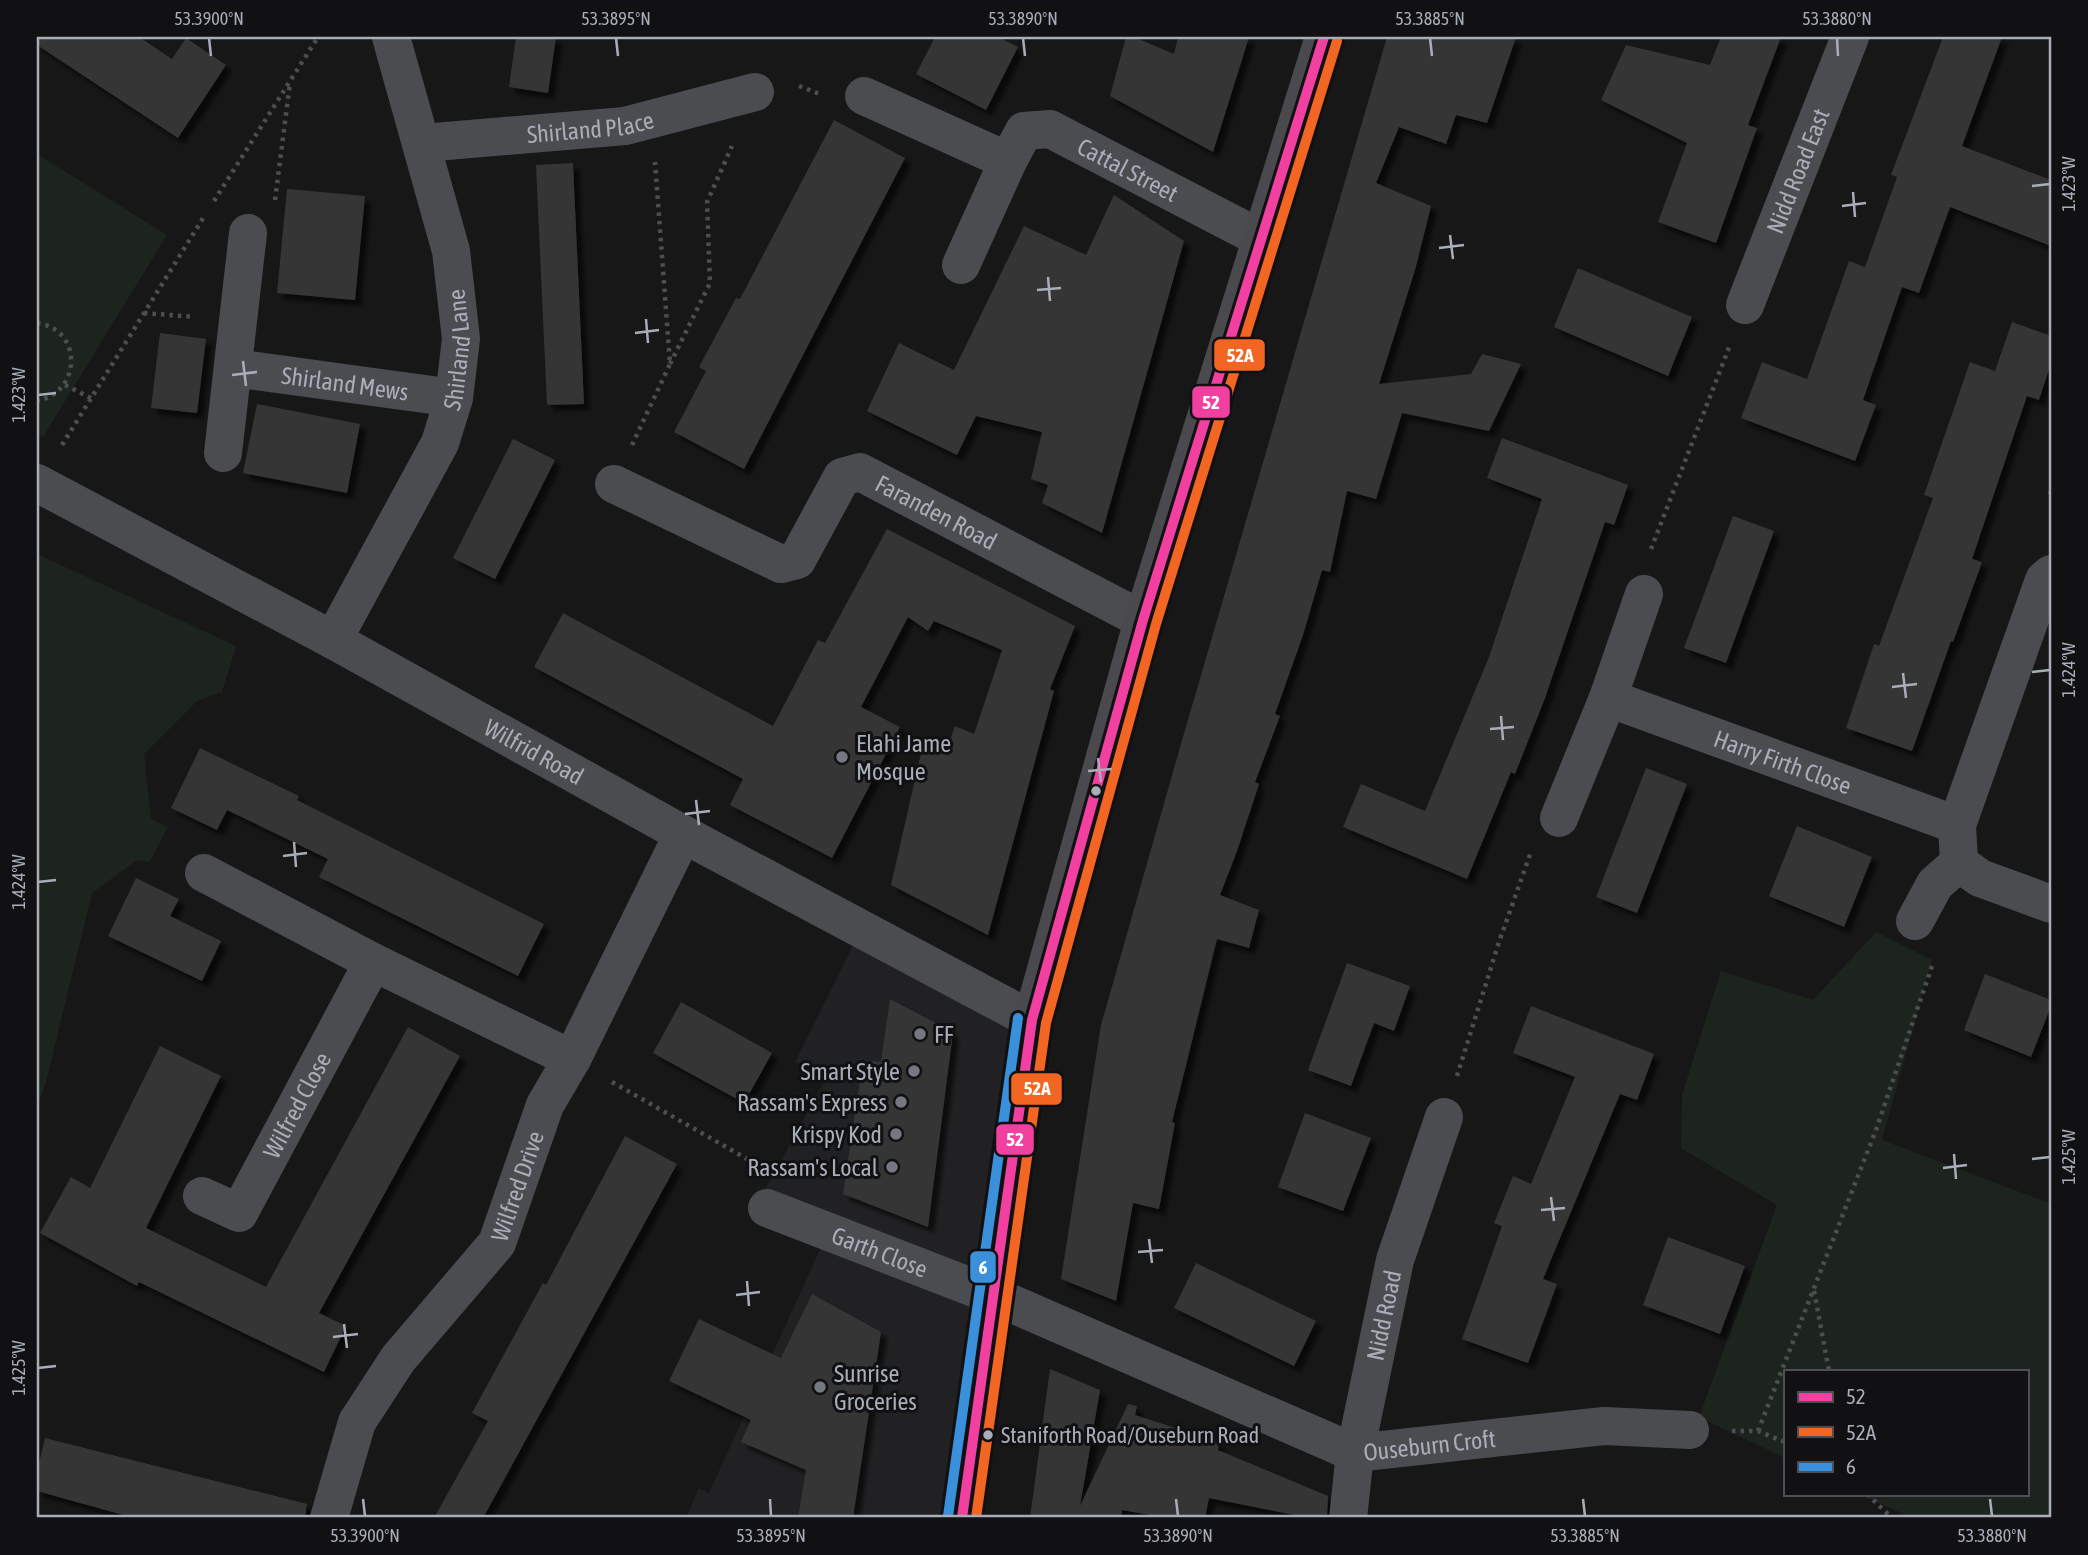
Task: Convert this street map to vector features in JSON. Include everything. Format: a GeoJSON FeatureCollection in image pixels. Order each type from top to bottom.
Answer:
{"type":"FeatureCollection","features":[{"type":"Feature","properties":{"kind":"main road"},"geometry":{"type":"LineString","coordinates":[[962,1518],[1032,1020],[1143,620],[1324,37]]}},
{"type":"Feature","properties":{"kind":"street","name":"Shirland Lane"},"geometry":{"type":"LineString","coordinates":[[333,640],[440,443],[454,398],[461,339],[451,251],[423,143],[391,37]]}},
{"type":"Feature","properties":{"kind":"street","name":"Nidd Road East"},"geometry":{"type":"LineString","coordinates":[[1745,305],[1850,37]]}},
{"type":"Feature","properties":{"kind":"street","name":"Shirland Place"},"geometry":{"type":"LineString","coordinates":[[423,143],[625,126],[755,92]]}},
{"type":"Feature","properties":{"kind":"street"},"geometry":{"type":"LineString","coordinates":[[864,96],[1008,160]]}},
{"type":"Feature","properties":{"kind":"street","name":"Cattal Street"},"geometry":{"type":"LineString","coordinates":[[961,265],[1008,160],[1024,131],[1049,129],[1260,238]]}},
{"type":"Feature","properties":{"kind":"street"},"geometry":{"type":"LineString","coordinates":[[223,453],[248,233]]}},
{"type":"Feature","properties":{"kind":"street","name":"Shirland Mews"},"geometry":{"type":"LineString","coordinates":[[234,368],[454,398]]}},
{"type":"Feature","properties":{"kind":"street","name":"Faranden Road"},"geometry":{"type":"LineString","coordinates":[[614,484],[781,564],[797,560],[842,477],[860,472],[1143,620]]}},
{"type":"Feature","properties":{"kind":"street","name":"Wilfrid Road"},"geometry":{"type":"LineString","coordinates":[[38,483],[333,640],[683,834],[1032,1020]]}},
{"type":"Feature","properties":{"kind":"street"},"geometry":{"type":"LineString","coordinates":[[1959,863],[1957,825],[2044,580],[2051,574]]}},
{"type":"Feature","properties":{"kind":"street"},"geometry":{"type":"LineString","coordinates":[[1559,818],[1608,698],[1644,594]]}},
{"type":"Feature","properties":{"kind":"street","name":"Harry Firth Close"},"geometry":{"type":"LineString","coordinates":[[1608,698],[1957,825]]}},
{"type":"Feature","properties":{"kind":"street","name":"Wilfred Drive"},"geometry":{"type":"LineString","coordinates":[[329,1518],[357,1422],[398,1359],[497,1243],[545,1105],[572,1059],[683,834]]}},
{"type":"Feature","properties":{"kind":"street"},"geometry":{"type":"LineString","coordinates":[[1959,863],[1980,878],[2051,904]]}},
{"type":"Feature","properties":{"kind":"street"},"geometry":{"type":"LineString","coordinates":[[1916,921],[1935,884],[1959,863]]}},
{"type":"Feature","properties":{"kind":"street"},"geometry":{"type":"LineString","coordinates":[[204,873],[373,962],[572,1059]]}},
{"type":"Feature","properties":{"kind":"street","name":"Wilfred Close"},"geometry":{"type":"LineString","coordinates":[[202,1196],[239,1213],[373,962]]}},
{"type":"Feature","properties":{"kind":"street","name":"Nidd Road"},"geometry":{"type":"LineString","coordinates":[[1348,1518],[1356,1453],[1395,1260],[1444,1117]]}},
{"type":"Feature","properties":{"kind":"street","name":"Garth Close"},"geometry":{"type":"LineString","coordinates":[[767,1208],[992,1295]]}},
{"type":"Feature","properties":{"kind":"street","name":"Ouseburn Croft"},"geometry":{"type":"LineString","coordinates":[[992,1295],[1356,1453],[1604,1426],[1690,1430]]}},
{"type":"Feature","properties":{"kind":"path"},"geometry":{"type":"LineString","coordinates":[[38,483],[318,37]]}},
{"type":"Feature","properties":{"kind":"path"},"geometry":{"type":"LineString","coordinates":[[248,233],[271,237],[290,79]]}},
{"type":"Feature","properties":{"kind":"path"},"geometry":{"type":"LineString","coordinates":[[614,484],[710,283],[707,202],[755,92],[793,84],[847,103],[864,96]]}},
{"type":"Feature","properties":{"kind":"path"},"geometry":{"type":"LineString","coordinates":[[625,126],[654,149],[670,364]]}},
{"type":"Feature","properties":{"kind":"path"},"geometry":{"type":"LineString","coordinates":[[1644,594],[1635,590],[1745,305]]}},
{"type":"Feature","properties":{"kind":"path"},"geometry":{"type":"LineString","coordinates":[[37,323],[57,331],[67,344],[72,357],[65,385],[47,399],[37,401]]}},
{"type":"Feature","properties":{"kind":"path"},"geometry":{"type":"LineString","coordinates":[[65,385],[91,398]]}},
{"type":"Feature","properties":{"kind":"path"},"geometry":{"type":"LineString","coordinates":[[2051,491],[2051,498]]}},
{"type":"Feature","properties":{"kind":"path"},"geometry":{"type":"LineString","coordinates":[[1444,1117],[1499,942],[1544,814],[1559,818]]}},
{"type":"Feature","properties":{"kind":"path"},"geometry":{"type":"LineString","coordinates":[[1758,1431],[1876,1130],[1940,943],[1916,921]]}},
{"type":"Feature","properties":{"kind":"path"},"geometry":{"type":"LineString","coordinates":[[572,1059],[780,1177],[767,1208]]}},
{"type":"Feature","properties":{"kind":"path"},"geometry":{"type":"LineString","coordinates":[[1814,1290],[1829,1370]]}},
{"type":"Feature","properties":{"kind":"path"},"geometry":{"type":"LineString","coordinates":[[1690,1430],[1758,1431],[1784,1442]]}},
{"type":"Feature","properties":{"kind":"path"},"geometry":{"type":"LineString","coordinates":[[1869,1496],[1892,1518]]}},
{"type":"Feature","properties":{"kind":"shaded area"},"geometry":{"type":"Polygon","coordinates":[[[37,154],[167,235],[43,437],[37,433],[37,154]]]}},
{"type":"Feature","properties":{"kind":"shaded area"},"geometry":{"type":"Polygon","coordinates":[[[37,554],[236,646],[222,692],[197,701],[144,754],[151,819],[168,827],[150,862],[137,860],[92,893],[46,1082],[37,1106],[37,554]]]}},
{"type":"Feature","properties":{"kind":"shaded area"},"geometry":{"type":"Polygon","coordinates":[[[861,929],[1032,1020],[962,1518],[686,1518],[699,1488],[709,1493],[828,1232],[758,1203],[826,1078],[795,1062],[861,929]]]}},
{"type":"Feature","properties":{"kind":"shaded area"},"geometry":{"type":"Polygon","coordinates":[[[1876,932],[1932,960],[1882,1140],[2051,1204],[2051,1518],[1912,1518],[1864,1496],[2028,1496],[2028,1370],[1784,1370],[1784,1458],[1699,1417],[1777,1205],[1681,1148],[1682,1095],[1721,971],[1813,1000],[1876,932]]]}},
{"type":"Feature","properties":{"kind":"building"},"geometry":{"type":"Polygon","coordinates":[[[37,37],[139,37],[172,59],[186,38],[226,65],[178,138],[37,45],[37,37]]]}},
{"type":"Feature","properties":{"kind":"building"},"geometry":{"type":"Polygon","coordinates":[[[516,37],[556,37],[548,93],[509,87],[516,37]]]}},
{"type":"Feature","properties":{"kind":"building"},"geometry":{"type":"Polygon","coordinates":[[[935,37],[998,37],[1018,47],[986,110],[916,74],[935,37]]]}},
{"type":"Feature","properties":{"kind":"building"},"geometry":{"type":"Polygon","coordinates":[[[1126,37],[1134,37],[1174,54],[1178,37],[1249,37],[1213,152],[1110,96],[1126,37]]]}},
{"type":"Feature","properties":{"kind":"building"},"geometry":{"type":"Polygon","coordinates":[[[1387,37],[1516,37],[1487,123],[1456,115],[1446,144],[1399,127],[1376,183],[1431,206],[1415,270],[1379,384],[1471,374],[1482,354],[1521,364],[1489,431],[1402,413],[1376,499],[1347,491],[1330,572],[1322,570],[1303,635],[1275,714],[1280,716],[1255,782],[1259,784],[1220,895],[1259,910],[1249,948],[1217,939],[1172,1122],[1175,1123],[1159,1209],[1133,1203],[1116,1301],[1061,1279],[1101,1025],[1387,37]]]}},
{"type":"Feature","properties":{"kind":"building"},"geometry":{"type":"Polygon","coordinates":[[[1721,37],[1781,37],[1748,125],[1757,128],[1716,243],[1658,222],[1687,143],[1601,100],[1626,45],[1710,65],[1721,37]]]}},
{"type":"Feature","properties":{"kind":"building"},"geometry":{"type":"Polygon","coordinates":[[[1943,37],[2002,37],[1962,146],[2051,180],[2051,246],[1950,207],[1919,293],[1902,287],[1863,400],[1876,405],[1855,461],[1741,418],[1762,362],[1807,379],[1849,261],[1865,267],[1897,177],[1891,175],[1943,37]]]}},
{"type":"Feature","properties":{"kind":"building"},"geometry":{"type":"Polygon","coordinates":[[[834,120],[905,158],[744,469],[674,432],[706,371],[699,367],[736,298],[740,299],[834,120]]]}},
{"type":"Feature","properties":{"kind":"building"},"geometry":{"type":"Polygon","coordinates":[[[573,163],[584,404],[547,405],[536,165],[573,163]]]}},
{"type":"Feature","properties":{"kind":"building"},"geometry":{"type":"Polygon","coordinates":[[[287,189],[365,196],[355,300],[277,293],[287,189]]]}},
{"type":"Feature","properties":{"kind":"building"},"geometry":{"type":"Polygon","coordinates":[[[1114,195],[1184,241],[1102,533],[1042,503],[1048,485],[1031,479],[1042,432],[976,416],[957,455],[867,411],[899,343],[954,370],[1024,226],[1086,255],[1114,195]]]}},
{"type":"Feature","properties":{"kind":"building"},"geometry":{"type":"Polygon","coordinates":[[[1578,268],[1692,317],[1668,376],[1554,327],[1578,268]]]}},
{"type":"Feature","properties":{"kind":"building"},"geometry":{"type":"Polygon","coordinates":[[[2012,322],[2051,336],[2051,363],[2039,400],[2027,396],[1972,559],[1982,562],[1912,751],[1846,728],[1874,644],[1879,646],[1933,498],[1924,495],[1970,362],[1995,371],[2012,322]]]}},
{"type":"Feature","properties":{"kind":"building"},"geometry":{"type":"Polygon","coordinates":[[[160,333],[206,339],[197,413],[151,408],[160,333]]]}},
{"type":"Feature","properties":{"kind":"building"},"geometry":{"type":"Polygon","coordinates":[[[257,404],[360,424],[347,493],[243,473],[257,404]]]}},
{"type":"Feature","properties":{"kind":"building"},"geometry":{"type":"Polygon","coordinates":[[[1502,438],[1628,485],[1614,525],[1605,522],[1545,698],[1515,774],[1511,772],[1467,879],[1343,827],[1361,784],[1425,811],[1489,657],[1542,499],[1487,478],[1502,438]]]}},
{"type":"Feature","properties":{"kind":"building"},"geometry":{"type":"Polygon","coordinates":[[[513,439],[555,460],[495,579],[453,558],[513,439]]]}},
{"type":"Feature","properties":{"kind":"building"},"geometry":{"type":"Polygon","coordinates":[[[1733,516],[1774,531],[1726,663],[1684,648],[1733,516]]]}},
{"type":"Feature","properties":{"kind":"building"},"geometry":{"type":"Polygon","coordinates":[[[887,529],[1075,626],[1050,689],[1054,691],[988,935],[891,885],[924,740],[946,752],[955,726],[974,734],[1002,650],[934,621],[928,631],[908,617],[861,707],[900,727],[832,858],[730,805],[743,779],[534,667],[563,613],[773,726],[818,640],[825,643],[887,529]]]}},
{"type":"Feature","properties":{"kind":"building"},"geometry":{"type":"Polygon","coordinates":[[[200,748],[299,796],[297,800],[544,924],[518,976],[319,877],[328,859],[227,810],[217,830],[171,808],[200,748]]]}},
{"type":"Feature","properties":{"kind":"building"},"geometry":{"type":"Polygon","coordinates":[[[1646,768],[1687,784],[1637,913],[1596,897],[1646,768]]]}},
{"type":"Feature","properties":{"kind":"building"},"geometry":{"type":"Polygon","coordinates":[[[1797,826],[1872,857],[1844,927],[1769,896],[1797,826]]]}},
{"type":"Feature","properties":{"kind":"building"},"geometry":{"type":"Polygon","coordinates":[[[136,878],[179,899],[170,916],[221,941],[202,981],[108,936],[136,878]]]}},
{"type":"Feature","properties":{"kind":"building"},"geometry":{"type":"Polygon","coordinates":[[[1347,963],[1410,986],[1394,1031],[1374,1023],[1351,1086],[1308,1070],[1347,963]]]}},
{"type":"Feature","properties":{"kind":"building"},"geometry":{"type":"Polygon","coordinates":[[[1985,974],[2051,1000],[2031,1057],[1964,1030],[1985,974]]]}},
{"type":"Feature","properties":{"kind":"building"},"geometry":{"type":"Polygon","coordinates":[[[890,999],[953,1032],[928,1227],[843,1194],[863,1060],[881,1062],[890,999]]]}},
{"type":"Feature","properties":{"kind":"building"},"geometry":{"type":"Polygon","coordinates":[[[681,1002],[772,1053],[744,1103],[653,1053],[681,1002]]]}},
{"type":"Feature","properties":{"kind":"building"},"geometry":{"type":"Polygon","coordinates":[[[1531,1006],[1654,1054],[1637,1100],[1620,1094],[1543,1279],[1557,1284],[1528,1363],[1462,1339],[1502,1226],[1494,1223],[1513,1176],[1531,1184],[1575,1077],[1513,1053],[1531,1006]]]}},
{"type":"Feature","properties":{"kind":"building"},"geometry":{"type":"Polygon","coordinates":[[[408,1027],[460,1056],[319,1313],[346,1326],[324,1372],[139,1282],[137,1286],[40,1233],[71,1177],[90,1188],[160,1046],[221,1076],[146,1228],[266,1287],[408,1027]]]}},
{"type":"Feature","properties":{"kind":"building"},"geometry":{"type":"Polygon","coordinates":[[[1305,1113],[1371,1138],[1343,1211],[1278,1187],[1305,1113]]]}},
{"type":"Feature","properties":{"kind":"building"},"geometry":{"type":"Polygon","coordinates":[[[625,1136],[677,1164],[483,1518],[434,1518],[488,1421],[472,1413],[543,1283],[546,1285],[625,1136]]]}},
{"type":"Feature","properties":{"kind":"building"},"geometry":{"type":"Polygon","coordinates":[[[1668,1237],[1745,1266],[1720,1334],[1643,1305],[1668,1237]]]}},
{"type":"Feature","properties":{"kind":"building"},"geometry":{"type":"Polygon","coordinates":[[[1196,1263],[1316,1321],[1294,1366],[1174,1308],[1196,1263]]]}},
{"type":"Feature","properties":{"kind":"building","name":"Sunrise Groceries"},"geometry":{"type":"Polygon","coordinates":[[[812,1294],[881,1332],[853,1518],[798,1518],[806,1470],[741,1442],[751,1420],[669,1381],[699,1319],[781,1358],[812,1294]]]}},
{"type":"Feature","properties":{"kind":"building"},"geometry":{"type":"Polygon","coordinates":[[[1050,1369],[1100,1390],[1080,1506],[1128,1404],[1137,1406],[1135,1415],[1219,1442],[1218,1450],[1328,1496],[1327,1518],[1309,1518],[1209,1498],[1205,1518],[1167,1518],[1122,1510],[1121,1518],[1030,1518],[1050,1369]]]}},
{"type":"Feature","properties":{"kind":"building"},"geometry":{"type":"Polygon","coordinates":[[[45,1438],[307,1504],[305,1518],[134,1518],[37,1491],[37,1471],[45,1438]]]}},
{"type":"Feature","properties":{"kind":"transit line","name":"52"},"geometry":{"type":"LineString","coordinates":[[962,1518],[1032,1020],[1143,620],[1324,37]]}},
{"type":"Feature","properties":{"kind":"transit line","name":"52A"},"geometry":{"type":"LineString","coordinates":[[976,1518],[1046,1023],[1156,624],[1337,41]]}},
{"type":"Feature","properties":{"kind":"transit line","name":"6"},"geometry":{"type":"LineString","coordinates":[[948,1516],[1018,1018]]}},
{"type":"Feature","properties":{"kind":"place","name":"Elahi Jame Mosque"},"geometry":{"type":"Point","coordinates":[842,757]}},
{"type":"Feature","properties":{"kind":"place","name":"FF"},"geometry":{"type":"Point","coordinates":[920,1034]}},
{"type":"Feature","properties":{"kind":"place","name":"Smart Style"},"geometry":{"type":"Point","coordinates":[914,1071]}},
{"type":"Feature","properties":{"kind":"place","name":"Rassam's Express"},"geometry":{"type":"Point","coordinates":[901,1102]}},
{"type":"Feature","properties":{"kind":"place","name":"Krispy Kod"},"geometry":{"type":"Point","coordinates":[896,1134]}},
{"type":"Feature","properties":{"kind":"place","name":"Rassam's Local"},"geometry":{"type":"Point","coordinates":[892,1167]}},
{"type":"Feature","properties":{"kind":"place","name":"Sunrise Groceries"},"geometry":{"type":"Point","coordinates":[820,1387]}},
{"type":"Feature","properties":{"kind":"place","name":"Staniforth Road/Ouseburn Road"},"geometry":{"type":"Point","coordinates":[988,1435]}}]}
